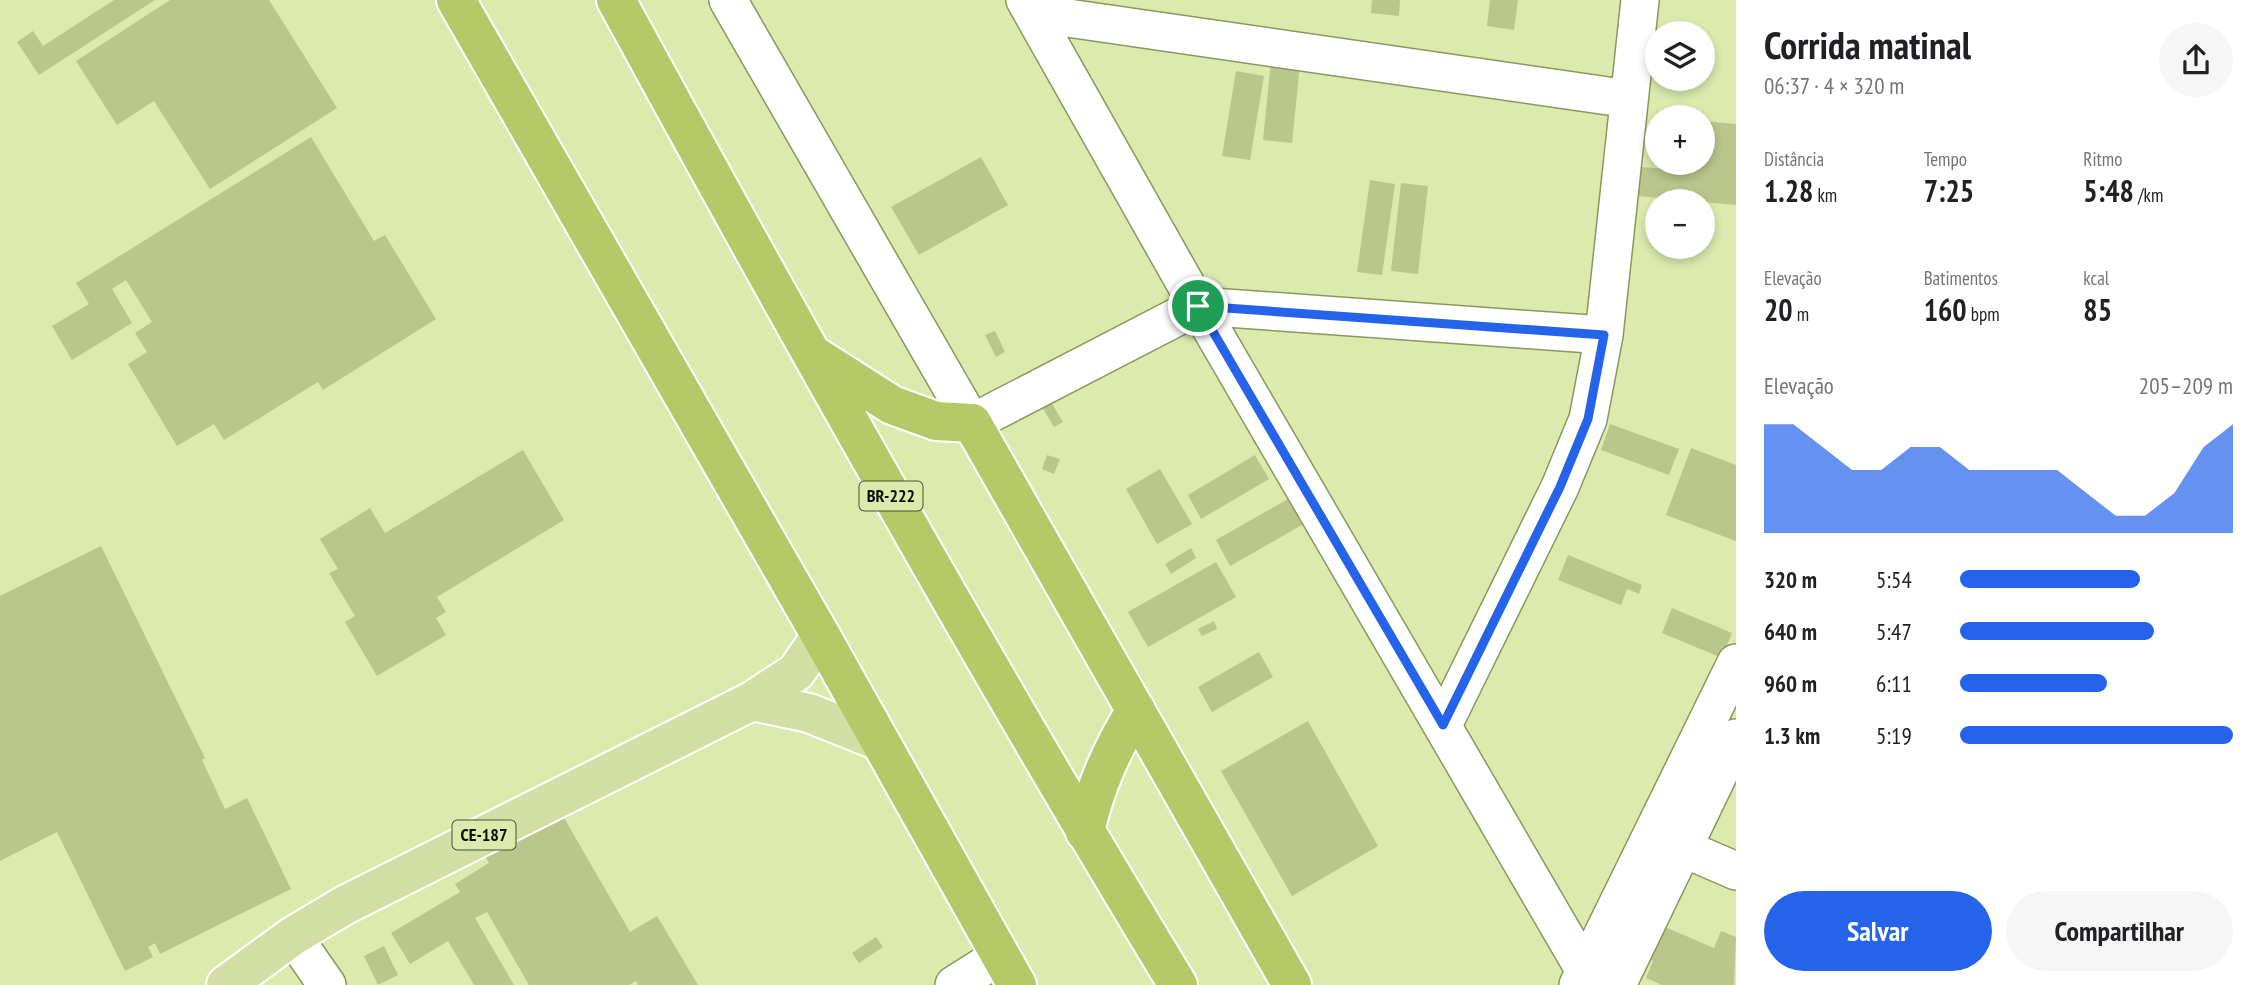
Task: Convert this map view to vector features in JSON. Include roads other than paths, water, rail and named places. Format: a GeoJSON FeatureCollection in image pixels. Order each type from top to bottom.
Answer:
{"type":"FeatureCollection","features":[{"type":"Feature","properties":{"kind":"highway"},"geometry":{"type":"LineString","coordinates":[[456,0],[821,636],[1008,971]]}},
{"type":"Feature","properties":{"kind":"highway","name":"BR-222"},"geometry":{"type":"LineString","coordinates":[[616,0],[807,351],[1085,832],[1178,985]]}},
{"type":"Feature","properties":{"kind":"highway"},"geometry":{"type":"LineString","coordinates":[[807,351],[892,404],[936,421],[972,423],[1292,985]]}},
{"type":"Feature","properties":{"kind":"highway"},"geometry":{"type":"LineString","coordinates":[[1085,832],[1098,780],[1136,709]]}},
{"type":"Feature","properties":{"kind":"main road","name":"CE-187"},"geometry":{"type":"LineString","coordinates":[[226,985],[293,936],[345,905],[752,701],[796,672],[821,636]]}},
{"type":"Feature","properties":{"kind":"main road"},"geometry":{"type":"LineString","coordinates":[[752,701],[809,713],[880,741]]}},
{"type":"Feature","properties":{"kind":"street"},"geometry":{"type":"LineString","coordinates":[[728,0],[972,423],[1198,306],[1604,335]]}},
{"type":"Feature","properties":{"kind":"street"},"geometry":{"type":"LineString","coordinates":[[1443,725],[1560,487],[1583,431],[1604,335],[1640,0]]}},
{"type":"Feature","properties":{"kind":"street"},"geometry":{"type":"LineString","coordinates":[[1029,6],[1629,99]]}},
{"type":"Feature","properties":{"kind":"street"},"geometry":{"type":"LineString","coordinates":[[1029,6],[1198,306],[1443,725],[1582,978]]}},
{"type":"Feature","properties":{"kind":"street"},"geometry":{"type":"LineString","coordinates":[[1582,978],[1736,663]]}},
{"type":"Feature","properties":{"kind":"street"},"geometry":{"type":"LineString","coordinates":[[1617,985],[1685,849],[1736,738]]}},
{"type":"Feature","properties":{"kind":"street"},"geometry":{"type":"LineString","coordinates":[[1685,849],[1736,871]]}},
{"type":"Feature","properties":{"kind":"street"},"geometry":{"type":"LineString","coordinates":[[293,936],[327,985]]}},
{"type":"Feature","properties":{"kind":"street"},"geometry":{"type":"LineString","coordinates":[[954,985],[1008,971]]}}]}
